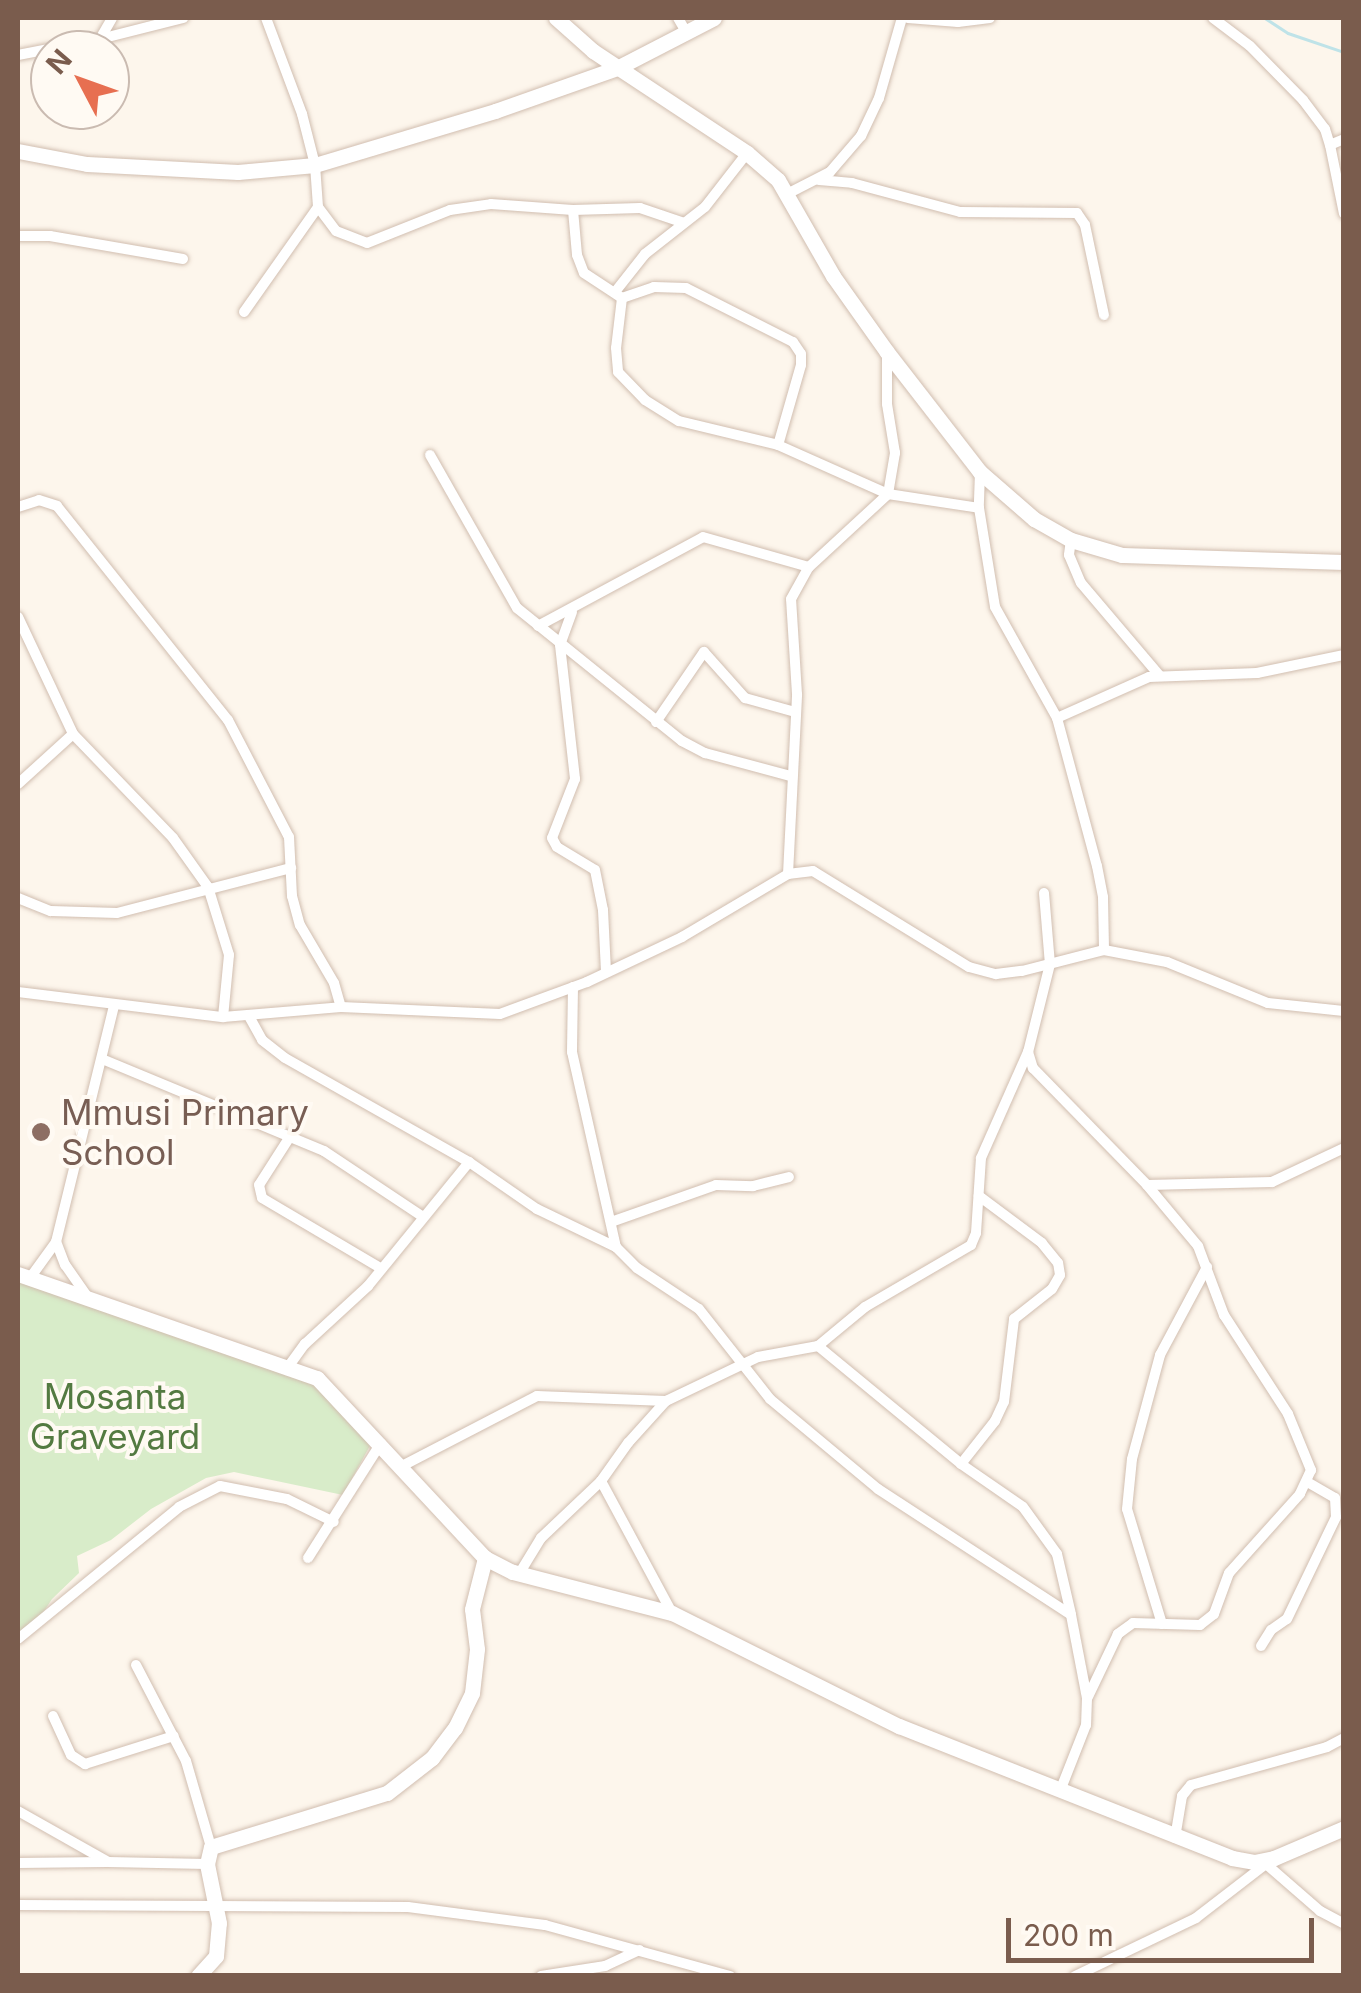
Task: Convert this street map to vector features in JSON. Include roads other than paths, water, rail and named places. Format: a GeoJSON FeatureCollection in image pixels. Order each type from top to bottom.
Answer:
{"type":"FeatureCollection","features":[{"type":"Feature","properties":{"kind":"street"},"geometry":{"type":"LineString","coordinates":[[130,31],[183,18]]}},
{"type":"Feature","properties":{"kind":"street"},"geometry":{"type":"LineString","coordinates":[[266,18],[302,114],[315,164],[318,207],[336,231],[367,243],[472,205],[573,210],[640,208],[684,223]]}},
{"type":"Feature","properties":{"kind":"street"},"geometry":{"type":"LineString","coordinates":[[556,18],[618,68],[747,153],[789,193],[833,276],[887,352],[980,472],[1034,519],[1070,540],[1147,558],[1344,562]]}},
{"type":"Feature","properties":{"kind":"street"},"geometry":{"type":"LineString","coordinates":[[18,151],[87,164],[238,172],[315,164],[495,111],[618,68],[682,25],[714,18]]}},
{"type":"Feature","properties":{"kind":"street"},"geometry":{"type":"LineString","coordinates":[[789,193],[819,180],[840,162],[872,114],[905,18],[958,22],[990,18]]}},
{"type":"Feature","properties":{"kind":"street"},"geometry":{"type":"LineString","coordinates":[[1213,18],[1250,46],[1325,128],[1344,214]]}},
{"type":"Feature","properties":{"kind":"street"},"geometry":{"type":"LineString","coordinates":[[1330,145],[1344,138]]}},
{"type":"Feature","properties":{"kind":"street"},"geometry":{"type":"LineString","coordinates":[[747,153],[704,207],[645,254],[619,295],[616,361],[630,388],[679,422],[778,445],[888,494],[979,508]]}},
{"type":"Feature","properties":{"kind":"street"},"geometry":{"type":"LineString","coordinates":[[819,180],[852,183],[960,212],[1077,213],[1085,225],[1104,314]]}},
{"type":"Feature","properties":{"kind":"street"},"geometry":{"type":"LineString","coordinates":[[244,312],[318,207]]}},
{"type":"Feature","properties":{"kind":"street"},"geometry":{"type":"LineString","coordinates":[[573,210],[581,267],[619,295],[654,287],[686,288],[793,342],[801,354],[801,365],[778,445]]}},
{"type":"Feature","properties":{"kind":"street"},"geometry":{"type":"LineString","coordinates":[[18,236],[50,236],[183,259]]}},
{"type":"Feature","properties":{"kind":"street"},"geometry":{"type":"LineString","coordinates":[[788,874],[796,712],[790,608],[793,591],[809,567],[888,494],[895,453],[887,404],[887,352]]}},
{"type":"Feature","properties":{"kind":"street"},"geometry":{"type":"LineString","coordinates":[[430,454],[517,608],[656,722],[705,754],[790,776]]}},
{"type":"Feature","properties":{"kind":"street"},"geometry":{"type":"LineString","coordinates":[[980,472],[979,508],[994,607],[1057,718],[1098,866],[1104,897],[1104,950]]}},
{"type":"Feature","properties":{"kind":"street"},"geometry":{"type":"LineString","coordinates":[[18,507],[39,500],[57,506],[228,720],[289,837],[300,925],[334,983],[341,1008]]}},
{"type":"Feature","properties":{"kind":"street"},"geometry":{"type":"LineString","coordinates":[[538,626],[572,612],[680,546],[703,537],[809,567]]}},
{"type":"Feature","properties":{"kind":"street"},"geometry":{"type":"LineString","coordinates":[[1070,540],[1069,555],[1081,583],[1160,676]]}},
{"type":"Feature","properties":{"kind":"street"},"geometry":{"type":"LineString","coordinates":[[572,612],[560,645],[575,780],[552,838],[557,847],[594,870],[603,910],[606,972]]}},
{"type":"Feature","properties":{"kind":"street"},"geometry":{"type":"LineString","coordinates":[[18,616],[74,734],[173,838],[208,887],[229,955],[223,1017]]}},
{"type":"Feature","properties":{"kind":"street"},"geometry":{"type":"LineString","coordinates":[[656,722],[704,652],[745,698],[796,712]]}},
{"type":"Feature","properties":{"kind":"street"},"geometry":{"type":"LineString","coordinates":[[1057,718],[1117,688],[1160,676],[1257,674],[1344,655]]}},
{"type":"Feature","properties":{"kind":"street"},"geometry":{"type":"LineString","coordinates":[[18,784],[25,773],[74,734]]}},
{"type":"Feature","properties":{"kind":"street"},"geometry":{"type":"LineString","coordinates":[[18,898],[32,907],[51,911],[117,913],[291,868]]}},
{"type":"Feature","properties":{"kind":"street"},"geometry":{"type":"LineString","coordinates":[[18,992],[223,1017],[250,1018],[341,1008],[500,1014],[573,987],[682,936],[788,874],[813,870],[969,967],[996,974],[1104,950],[1168,962],[1268,1003],[1344,1010]]}},
{"type":"Feature","properties":{"kind":"street"},"geometry":{"type":"LineString","coordinates":[[519,1574],[541,1538],[601,1482],[628,1443],[666,1401],[758,1357],[818,1346],[865,1306],[971,1245],[980,1158],[1028,1052],[1050,964],[1044,893]]}},
{"type":"Feature","properties":{"kind":"street"},"geometry":{"type":"LineString","coordinates":[[573,987],[572,1052],[616,1247]]}},
{"type":"Feature","properties":{"kind":"street"},"geometry":{"type":"LineString","coordinates":[[114,1006],[56,1242],[24,1276],[317,1378],[485,1558],[519,1574],[640,1601],[672,1613],[899,1726],[1175,1838],[1232,1858],[1270,1861],[1320,1911],[1344,1924]]}},
{"type":"Feature","properties":{"kind":"street"},"geometry":{"type":"LineString","coordinates":[[250,1018],[262,1040],[285,1058],[469,1162],[537,1209],[616,1247],[638,1268],[699,1309],[718,1328],[740,1366],[770,1399],[878,1488],[1071,1616]]}},
{"type":"Feature","properties":{"kind":"street"},"geometry":{"type":"LineString","coordinates":[[1028,1052],[1033,1068],[1050,1090],[1147,1185],[1198,1246],[1224,1315],[1288,1414],[1310,1470],[1308,1482],[1230,1573],[1214,1614],[1200,1625],[1146,1620],[1118,1634],[1088,1698],[1078,1753],[1060,1791]]}},
{"type":"Feature","properties":{"kind":"street"},"geometry":{"type":"LineString","coordinates":[[102,1058],[291,1136],[352,1168],[422,1216]]}},
{"type":"Feature","properties":{"kind":"street"},"geometry":{"type":"LineString","coordinates":[[291,1136],[259,1186],[262,1198],[382,1269]]}},
{"type":"Feature","properties":{"kind":"street"},"geometry":{"type":"LineString","coordinates":[[1147,1185],[1272,1182],[1344,1148]]}},
{"type":"Feature","properties":{"kind":"street"},"geometry":{"type":"LineString","coordinates":[[288,1367],[305,1344],[382,1269],[469,1162]]}},
{"type":"Feature","properties":{"kind":"street"},"geometry":{"type":"LineString","coordinates":[[611,1222],[716,1185],[753,1186],[788,1177]]}},
{"type":"Feature","properties":{"kind":"street"},"geometry":{"type":"LineString","coordinates":[[961,1464],[995,1422],[1004,1402],[1014,1318],[1052,1289],[1060,1275],[1058,1263],[1042,1242],[979,1196]]}},
{"type":"Feature","properties":{"kind":"street"},"geometry":{"type":"LineString","coordinates":[[56,1242],[65,1265],[86,1296]]}},
{"type":"Feature","properties":{"kind":"street"},"geometry":{"type":"LineString","coordinates":[[1162,1624],[1127,1508],[1132,1460],[1146,1393],[1160,1354],[1206,1267]]}},
{"type":"Feature","properties":{"kind":"street"},"geometry":{"type":"LineString","coordinates":[[818,1346],[961,1464],[1023,1507],[1047,1536],[1064,1573],[1088,1698]]}},
{"type":"Feature","properties":{"kind":"street"},"geometry":{"type":"LineString","coordinates":[[402,1466],[537,1396],[666,1401]]}},
{"type":"Feature","properties":{"kind":"street"},"geometry":{"type":"LineString","coordinates":[[308,1558],[381,1443]]}},
{"type":"Feature","properties":{"kind":"street"},"geometry":{"type":"LineString","coordinates":[[601,1482],[672,1613]]}},
{"type":"Feature","properties":{"kind":"street"},"geometry":{"type":"LineString","coordinates":[[1260,1646],[1270,1630],[1287,1619],[1336,1517],[1335,1498],[1308,1482]]}},
{"type":"Feature","properties":{"kind":"street"},"geometry":{"type":"LineString","coordinates":[[18,1639],[179,1506],[220,1486],[287,1499],[334,1522]]}},
{"type":"Feature","properties":{"kind":"street"},"geometry":{"type":"LineString","coordinates":[[18,1862],[209,1856],[387,1794],[432,1758],[455,1728],[472,1693],[477,1649],[472,1609],[485,1558]]}},
{"type":"Feature","properties":{"kind":"street"},"geometry":{"type":"LineString","coordinates":[[136,1665],[190,1771],[209,1856],[217,1905],[216,1956],[205,1974]]}},
{"type":"Feature","properties":{"kind":"street"},"geometry":{"type":"LineString","coordinates":[[52,1716],[71,1755],[85,1764],[174,1736]]}},
{"type":"Feature","properties":{"kind":"street"},"geometry":{"type":"LineString","coordinates":[[1175,1838],[1182,1796],[1191,1785],[1327,1747],[1344,1738]]}},
{"type":"Feature","properties":{"kind":"street"},"geometry":{"type":"LineString","coordinates":[[18,1811],[108,1862]]}},
{"type":"Feature","properties":{"kind":"street"},"geometry":{"type":"LineString","coordinates":[[1074,1976],[1196,1918],[1270,1861],[1344,1828]]}},
{"type":"Feature","properties":{"kind":"street"},"geometry":{"type":"LineString","coordinates":[[18,1906],[408,1906],[545,1925],[730,1976]]}},
{"type":"Feature","properties":{"kind":"street"},"geometry":{"type":"LineString","coordinates":[[542,1976],[605,1966],[640,1950]]}},
{"type":"Feature","properties":{"kind":"waterway"},"geometry":{"type":"LineString","coordinates":[[1265,18],[1288,33],[1344,52]]}},
{"type":"Feature","properties":{"kind":"place","name":"Mmusi Primary School"},"geometry":{"type":"Point","coordinates":[41,1132]}},
{"type":"Feature","properties":{"kind":"park label","name":"Mosanta Graveyard"},"geometry":{"type":"Point","coordinates":[115,1416]}}]}
